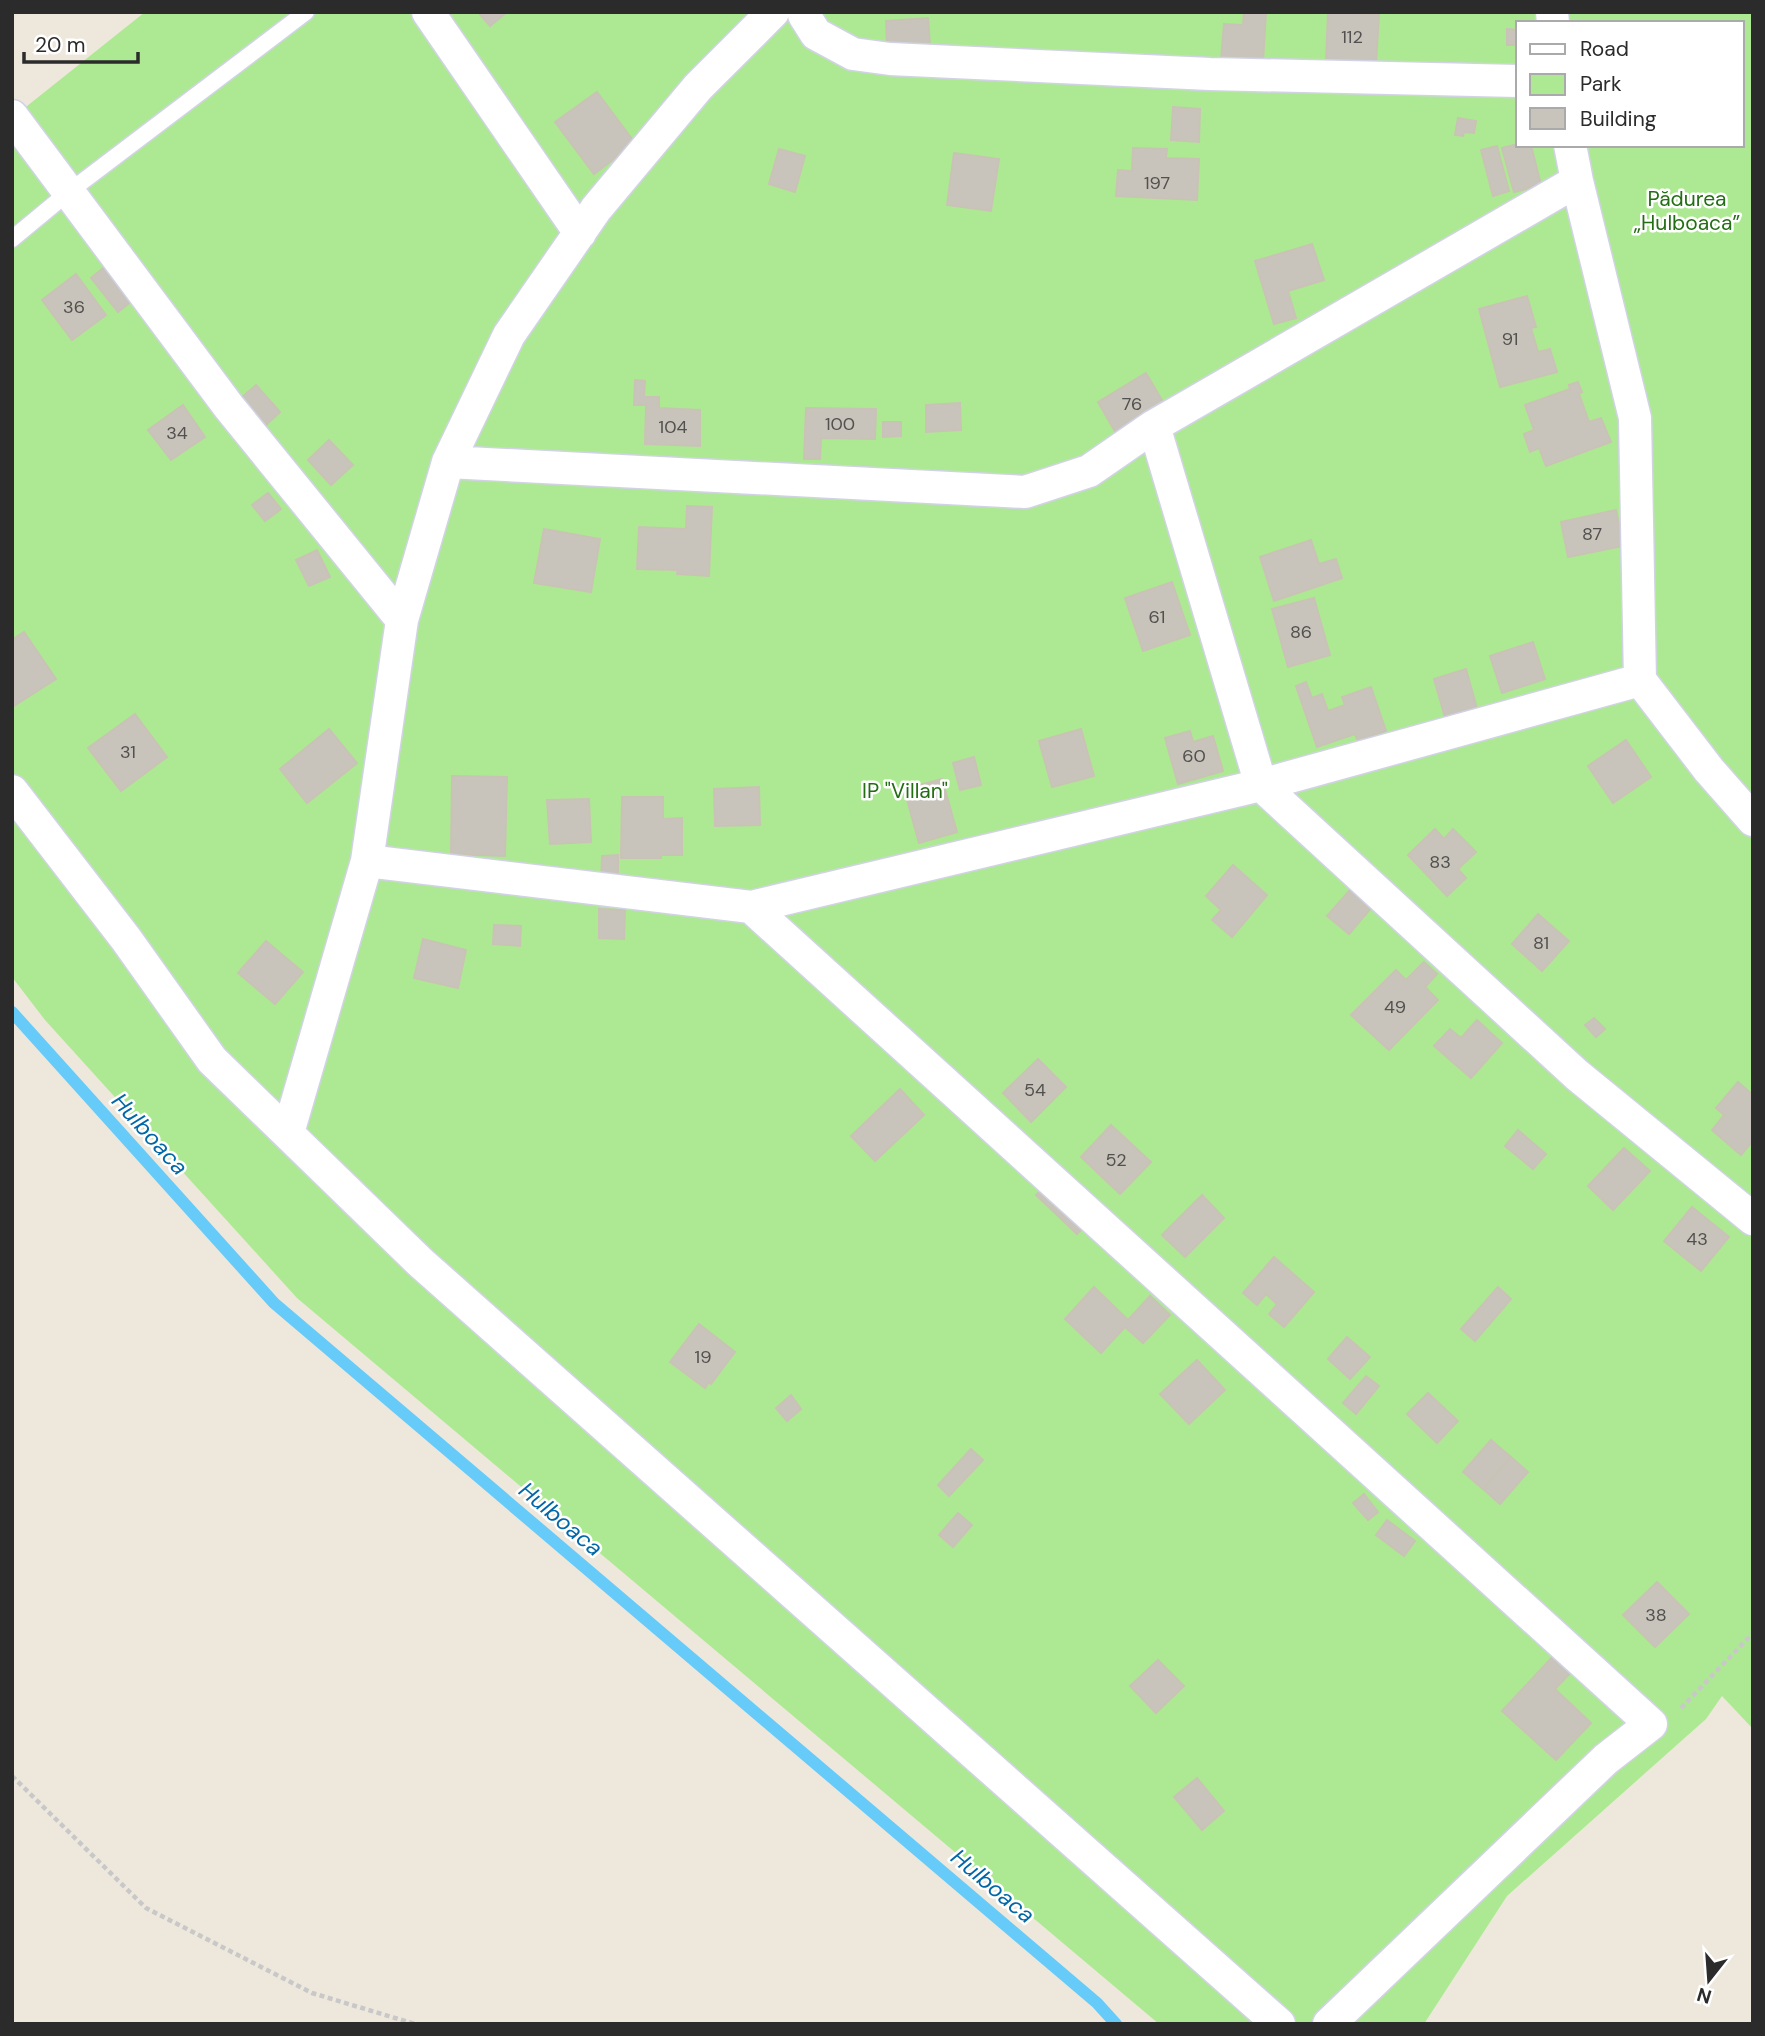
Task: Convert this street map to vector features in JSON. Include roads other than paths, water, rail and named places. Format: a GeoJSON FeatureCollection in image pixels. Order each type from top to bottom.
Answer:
{"type":"FeatureCollection","features":[{"type":"Feature","properties":{"kind":"street"},"geometry":{"type":"LineString","coordinates":[[428,12],[580,233]]}},
{"type":"Feature","properties":{"kind":"street"},"geometry":{"type":"LineString","coordinates":[[288,1133],[367,862],[402,620],[448,462],[509,335],[596,209],[698,87],[773,12]]}},
{"type":"Feature","properties":{"kind":"street"},"geometry":{"type":"LineString","coordinates":[[804,12],[816,34],[853,54],[890,59],[1210,74],[1516,81]]}},
{"type":"Feature","properties":{"kind":"street"},"geometry":{"type":"LineString","coordinates":[[12,116],[229,407],[402,620]]}},
{"type":"Feature","properties":{"kind":"street"},"geometry":{"type":"LineString","coordinates":[[1570,147],[1635,418],[1640,680],[1709,770],[1753,820]]}},
{"type":"Feature","properties":{"kind":"street"},"geometry":{"type":"LineString","coordinates":[[448,462],[1025,492],[1089,471],[1154,426],[1577,181]]}},
{"type":"Feature","properties":{"kind":"street"},"geometry":{"type":"LineString","coordinates":[[1154,426],[1261,785],[1577,1075],[1753,1219]]}},
{"type":"Feature","properties":{"kind":"street"},"geometry":{"type":"LineString","coordinates":[[367,862],[751,907],[1261,785],[1640,680]]}},
{"type":"Feature","properties":{"kind":"street"},"geometry":{"type":"LineString","coordinates":[[12,791],[126,939],[212,1059],[420,1262],[1279,2024]]}},
{"type":"Feature","properties":{"kind":"street"},"geometry":{"type":"LineString","coordinates":[[751,907],[1651,1724],[1606,1759],[1329,2024]]}},
{"type":"Feature","properties":{"kind":"lane"},"geometry":{"type":"LineString","coordinates":[[12,239],[69,191],[306,12]]}},
{"type":"Feature","properties":{"kind":"waterway","name":"Hulboaca"},"geometry":{"type":"LineString","coordinates":[[12,1012],[274,1303],[1097,2003],[1116,2024]]}},
{"type":"Feature","properties":{"kind":"park label","name":"Pădurea „Hulboaca”"},"geometry":{"type":"Point","coordinates":[1687,211]}},
{"type":"Feature","properties":{"kind":"park label","name":"IP \"Villan\""},"geometry":{"type":"Point","coordinates":[905,791]}}]}
